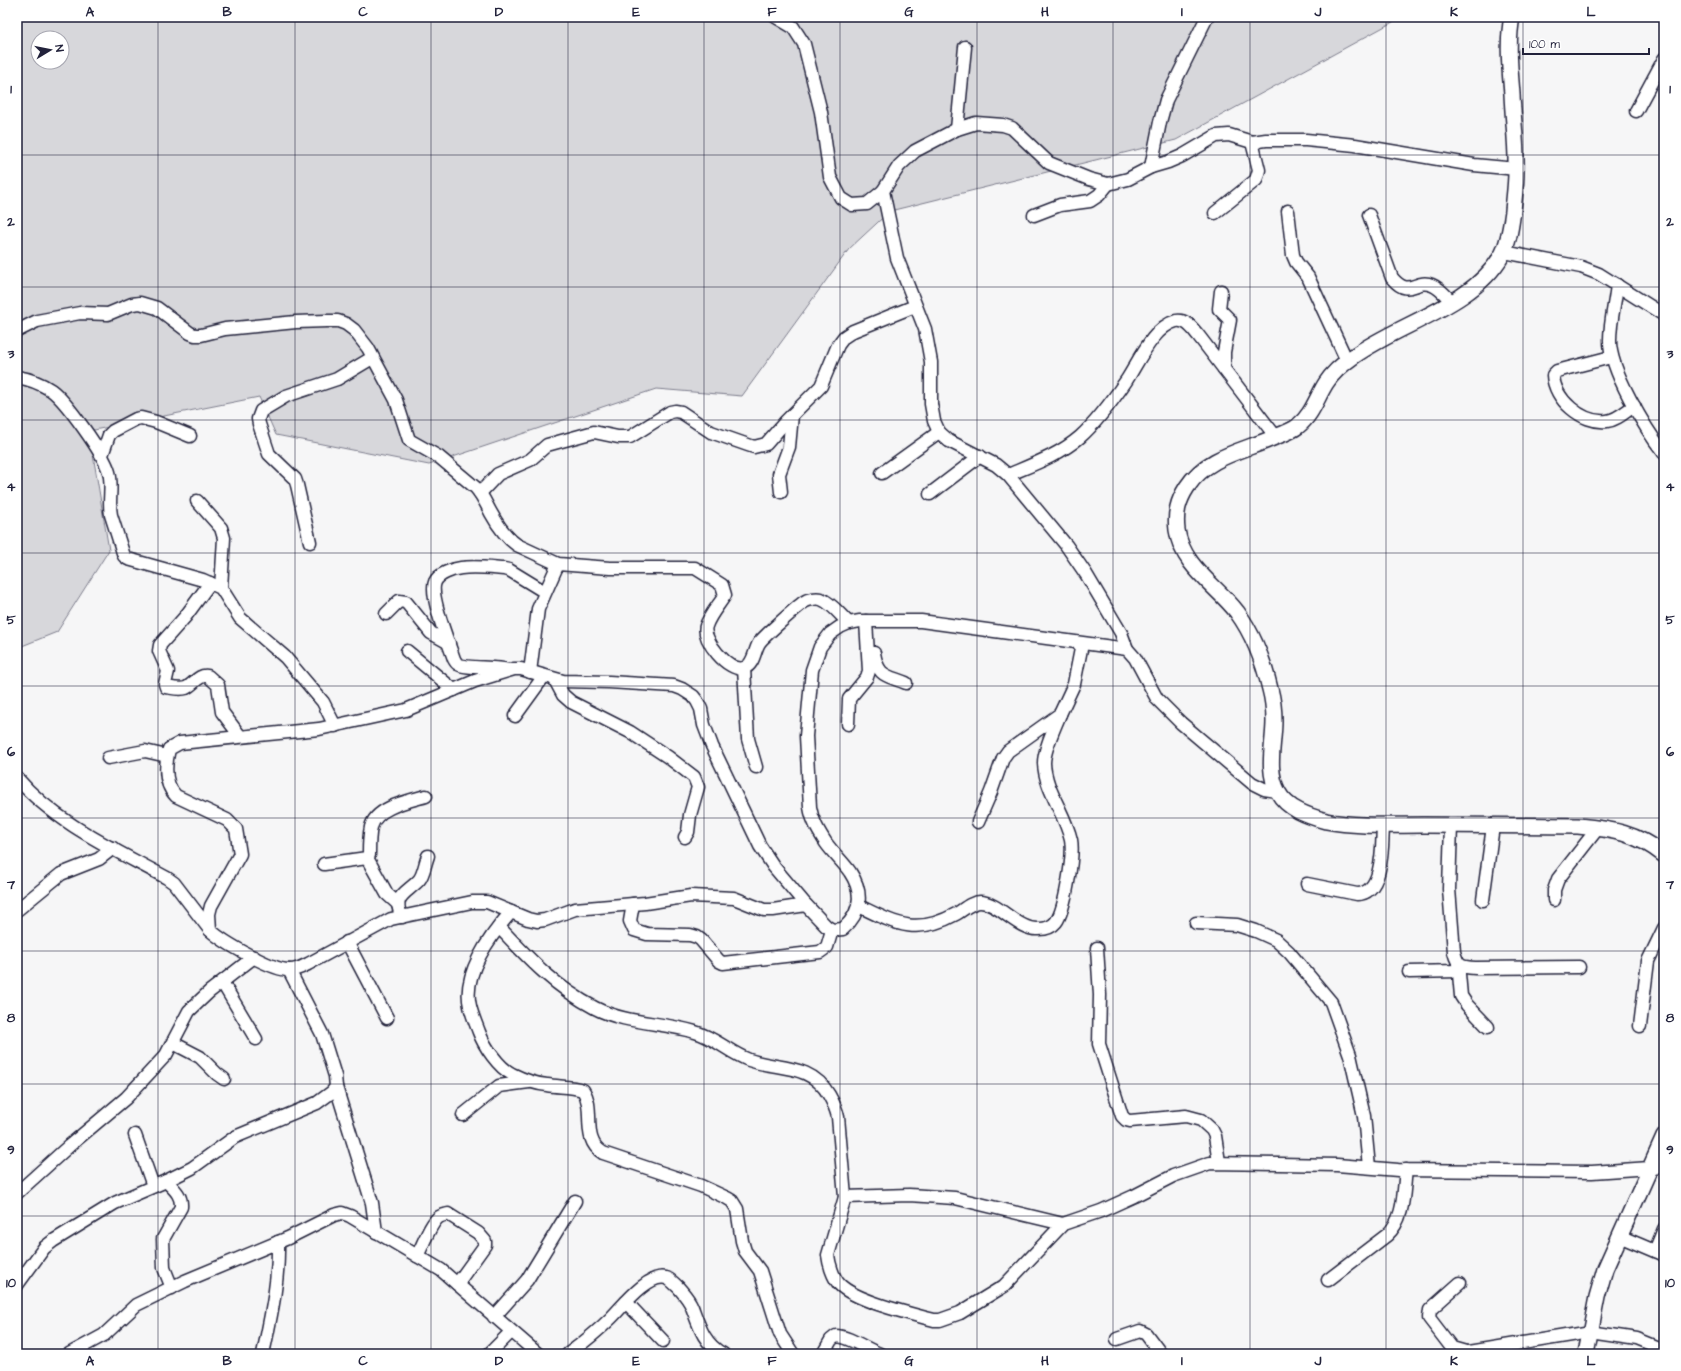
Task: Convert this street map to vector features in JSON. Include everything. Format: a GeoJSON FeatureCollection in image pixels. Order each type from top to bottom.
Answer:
{"type":"FeatureCollection","features":[{"type":"Feature","properties":{"kind":"main road"},"geometry":{"type":"LineString","coordinates":[[1512,17],[1510,29],[1510,68],[1517,169],[1512,223],[1504,252],[1492,270],[1473,287],[1452,302],[1440,310],[1373,344],[1347,361],[1328,380],[1310,414],[1300,425],[1276,437],[1216,460],[1202,470],[1190,482],[1180,497],[1176,510],[1179,541],[1186,556],[1200,574],[1237,613],[1245,626],[1265,669],[1273,702],[1273,779],[1277,791],[1284,801],[1296,810],[1310,816],[1339,822],[1383,825],[1598,828],[1630,834],[1646,841],[1664,855]]}},
{"type":"Feature","properties":{"kind":"main road"},"geometry":{"type":"LineString","coordinates":[[1586,1354],[1597,1297],[1603,1276],[1620,1236],[1657,1168],[1664,1137]]}},
{"type":"Feature","properties":{"kind":"street"},"geometry":{"type":"LineString","coordinates":[[776,17],[793,27],[804,44],[821,112],[830,177],[841,198],[852,205],[867,204],[883,191],[899,166],[915,151],[957,129],[976,123],[1003,125],[1012,128],[1049,163],[1084,177],[1108,184],[1128,179],[1151,167],[1182,156],[1216,136],[1229,135],[1252,142],[1266,140],[1306,140],[1355,145],[1474,165],[1517,169]]}},
{"type":"Feature","properties":{"kind":"street"},"geometry":{"type":"LineString","coordinates":[[1151,167],[1166,100],[1207,17]]}},
{"type":"Feature","properties":{"kind":"street"},"geometry":{"type":"LineString","coordinates":[[957,129],[965,47]]}},
{"type":"Feature","properties":{"kind":"street"},"geometry":{"type":"LineString","coordinates":[[1636,111],[1663,64]]}},
{"type":"Feature","properties":{"kind":"street"},"geometry":{"type":"LineString","coordinates":[[1215,213],[1256,180],[1259,170],[1252,142]]}},
{"type":"Feature","properties":{"kind":"street"},"geometry":{"type":"LineString","coordinates":[[1034,215],[1060,205],[1090,201],[1099,195],[1108,184]]}},
{"type":"Feature","properties":{"kind":"street"},"geometry":{"type":"LineString","coordinates":[[883,191],[897,258],[925,329],[929,345],[932,404],[934,421],[939,432],[949,441],[996,465],[1008,475],[1066,545],[1086,574],[1121,633],[1127,648],[1135,658],[1157,699],[1181,723],[1252,783],[1264,789],[1277,791]]}},
{"type":"Feature","properties":{"kind":"street"},"geometry":{"type":"LineString","coordinates":[[1288,211],[1293,255],[1296,262],[1308,277],[1347,361]]}},
{"type":"Feature","properties":{"kind":"street"},"geometry":{"type":"LineString","coordinates":[[1369,215],[1392,278],[1398,285],[1405,288],[1431,284],[1452,302]]}},
{"type":"Feature","properties":{"kind":"street"},"geometry":{"type":"LineString","coordinates":[[1504,252],[1581,267],[1599,274],[1664,315]]}},
{"type":"Feature","properties":{"kind":"street"},"geometry":{"type":"LineString","coordinates":[[1617,285],[1610,340],[1611,357],[1614,367],[1634,406],[1664,453]]}},
{"type":"Feature","properties":{"kind":"street"},"geometry":{"type":"LineString","coordinates":[[1222,291],[1219,309],[1228,316],[1230,324],[1225,345],[1224,369]]}},
{"type":"Feature","properties":{"kind":"street"},"geometry":{"type":"LineString","coordinates":[[17,331],[37,321],[80,313],[108,314],[132,304],[140,303],[158,308],[190,333],[195,335],[225,329],[296,322],[338,321],[346,324],[354,330],[372,358],[396,400],[409,440],[439,457],[480,493],[491,514],[512,541],[558,564],[610,568],[695,568],[722,585],[725,590],[725,595],[706,626],[706,635],[722,660],[734,668],[744,668],[750,664],[760,642],[804,602],[814,599],[822,600],[831,605],[849,623]]}},
{"type":"Feature","properties":{"kind":"street"},"geometry":{"type":"LineString","coordinates":[[480,493],[498,474],[530,460],[547,445],[594,432],[618,437],[630,437],[670,412],[675,411],[682,412],[711,432],[754,447],[766,444],[821,386],[838,345],[844,337],[853,331],[915,306]]}},
{"type":"Feature","properties":{"kind":"street"},"geometry":{"type":"LineString","coordinates":[[1008,475],[1050,458],[1081,436],[1126,382],[1152,340],[1159,332],[1175,321],[1187,323],[1276,437]]}},
{"type":"Feature","properties":{"kind":"street"},"geometry":{"type":"LineString","coordinates":[[1611,357],[1557,371],[1553,375],[1553,382],[1567,406],[1577,413],[1594,420],[1609,421],[1634,406]]}},
{"type":"Feature","properties":{"kind":"street"},"geometry":{"type":"LineString","coordinates":[[310,542],[295,479],[269,454],[259,424],[259,415],[261,411],[286,396],[337,379],[372,358]]}},
{"type":"Feature","properties":{"kind":"street"},"geometry":{"type":"LineString","coordinates":[[17,377],[37,382],[58,396],[102,454],[110,476],[111,515],[124,556],[128,559],[215,585],[240,618],[285,657],[323,702],[335,726]]}},
{"type":"Feature","properties":{"kind":"street"},"geometry":{"type":"LineString","coordinates":[[780,492],[779,474],[789,447],[792,415]]}},
{"type":"Feature","properties":{"kind":"street"},"geometry":{"type":"LineString","coordinates":[[102,454],[112,431],[136,419],[142,418],[156,422],[190,436]]}},
{"type":"Feature","properties":{"kind":"street"},"geometry":{"type":"LineString","coordinates":[[882,473],[939,432]]}},
{"type":"Feature","properties":{"kind":"street"},"geometry":{"type":"LineString","coordinates":[[930,494],[980,456]]}},
{"type":"Feature","properties":{"kind":"street"},"geometry":{"type":"LineString","coordinates":[[197,501],[223,532],[224,538],[215,585],[160,645],[158,651],[168,671],[165,684],[166,687],[184,688],[203,676],[206,675],[212,678],[218,685],[222,712],[240,736]]}},
{"type":"Feature","properties":{"kind":"street"},"geometry":{"type":"LineString","coordinates":[[530,672],[538,609],[558,564]]}},
{"type":"Feature","properties":{"kind":"street"},"geometry":{"type":"LineString","coordinates":[[510,670],[500,667],[458,664],[454,659],[437,607],[434,584],[438,577],[462,567],[504,569],[509,570],[545,592]]}},
{"type":"Feature","properties":{"kind":"street"},"geometry":{"type":"LineString","coordinates":[[386,614],[399,601],[406,602],[431,633],[449,643]]}},
{"type":"Feature","properties":{"kind":"street"},"geometry":{"type":"LineString","coordinates":[[210,930],[209,914],[211,906],[240,854],[236,829],[227,820],[176,796],[171,791],[167,777],[167,756],[169,749],[180,743],[319,729],[335,726],[406,710],[475,681],[510,670],[521,669],[550,678],[674,686],[693,696],[701,709],[704,725],[712,746],[760,846],[774,867],[826,926],[832,930],[843,930],[859,906],[855,881],[850,871],[827,844],[811,817],[806,736],[812,670],[820,647],[830,634],[849,623],[866,621],[921,621],[1082,644],[1127,648]]}},
{"type":"Feature","properties":{"kind":"street"},"geometry":{"type":"LineString","coordinates":[[848,724],[849,700],[867,677],[869,671],[866,621]]}},
{"type":"Feature","properties":{"kind":"street"},"geometry":{"type":"LineString","coordinates":[[868,643],[874,652],[877,668],[880,672],[906,684]]}},
{"type":"Feature","properties":{"kind":"street"},"geometry":{"type":"LineString","coordinates":[[859,906],[888,920],[904,925],[928,925],[948,918],[973,904],[980,902],[987,904],[1025,926],[1032,928],[1045,928],[1056,922],[1061,913],[1066,890],[1071,853],[1071,840],[1048,781],[1044,760],[1060,714],[1074,684],[1082,644]]}},
{"type":"Feature","properties":{"kind":"street"},"geometry":{"type":"LineString","coordinates":[[407,651],[454,690]]}},
{"type":"Feature","properties":{"kind":"street"},"geometry":{"type":"LineString","coordinates":[[744,668],[748,739],[756,767]]}},
{"type":"Feature","properties":{"kind":"street"},"geometry":{"type":"LineString","coordinates":[[515,716],[550,678]]}},
{"type":"Feature","properties":{"kind":"street"},"geometry":{"type":"LineString","coordinates":[[550,678],[563,695],[571,702],[630,732],[668,757],[694,777],[698,788],[690,815],[688,832],[685,837]]}},
{"type":"Feature","properties":{"kind":"street"},"geometry":{"type":"LineString","coordinates":[[978,822],[1003,758],[1008,751],[1060,714]]}},
{"type":"Feature","properties":{"kind":"street"},"geometry":{"type":"LineString","coordinates":[[108,758],[145,751],[167,756]]}},
{"type":"Feature","properties":{"kind":"street"},"geometry":{"type":"LineString","coordinates":[[17,778],[52,811],[174,883],[210,930],[217,936],[254,957],[289,970],[308,964],[381,923],[391,919],[480,902],[487,902],[528,919],[545,920],[575,909],[633,904],[691,896],[734,898],[764,910],[806,905]]}},
{"type":"Feature","properties":{"kind":"street"},"geometry":{"type":"LineString","coordinates":[[367,858],[369,855],[370,828],[376,818],[389,807],[426,796]]}},
{"type":"Feature","properties":{"kind":"street"},"geometry":{"type":"LineString","coordinates":[[1307,884],[1357,894],[1364,894],[1371,889],[1379,874],[1383,825]]}},
{"type":"Feature","properties":{"kind":"street"},"geometry":{"type":"LineString","coordinates":[[1452,825],[1449,889],[1454,952],[1458,967],[1461,996],[1467,1005],[1488,1027]]}},
{"type":"Feature","properties":{"kind":"street"},"geometry":{"type":"LineString","coordinates":[[1483,900],[1494,826]]}},
{"type":"Feature","properties":{"kind":"street"},"geometry":{"type":"LineString","coordinates":[[1554,900],[1554,890],[1558,879],[1598,828]]}},
{"type":"Feature","properties":{"kind":"street"},"geometry":{"type":"LineString","coordinates":[[17,910],[61,874],[98,859],[113,848]]}},
{"type":"Feature","properties":{"kind":"street"},"geometry":{"type":"LineString","coordinates":[[402,917],[398,910],[400,898],[420,878],[428,856]]}},
{"type":"Feature","properties":{"kind":"street"},"geometry":{"type":"LineString","coordinates":[[324,864],[367,858]]}},
{"type":"Feature","properties":{"kind":"street"},"geometry":{"type":"LineString","coordinates":[[367,858],[387,894],[398,904]]}},
{"type":"Feature","properties":{"kind":"street"},"geometry":{"type":"LineString","coordinates":[[633,904],[630,921],[634,930],[647,934],[690,935],[697,937],[719,961],[723,963],[820,952],[827,947],[832,930]]}},
{"type":"Feature","properties":{"kind":"street"},"geometry":{"type":"LineString","coordinates":[[511,912],[499,927],[471,975],[469,996],[470,1006],[482,1041],[508,1072],[546,1085],[583,1090],[586,1095],[591,1138],[596,1149],[603,1153],[701,1186],[732,1201],[737,1209],[745,1251],[760,1271],[780,1334],[793,1354]]}},
{"type":"Feature","properties":{"kind":"street"},"geometry":{"type":"LineString","coordinates":[[1196,923],[1237,925],[1256,931],[1276,940],[1289,952],[1331,1002],[1350,1055],[1364,1116],[1369,1167]]}},
{"type":"Feature","properties":{"kind":"street"},"geometry":{"type":"LineString","coordinates":[[499,927],[537,968],[564,990],[599,1010],[626,1019],[694,1031],[749,1060],[797,1071],[819,1081],[836,1107],[845,1196],[828,1255],[828,1262],[836,1280],[845,1288],[873,1302],[934,1320],[940,1320],[960,1313],[1004,1286],[1063,1224],[1101,1211],[1173,1176],[1200,1166],[1219,1162],[1337,1165],[1406,1170],[1592,1172],[1657,1168]]}},
{"type":"Feature","properties":{"kind":"street"},"geometry":{"type":"LineString","coordinates":[[1640,1026],[1648,961],[1664,928]]}},
{"type":"Feature","properties":{"kind":"street"},"geometry":{"type":"LineString","coordinates":[[347,942],[387,1018]]}},
{"type":"Feature","properties":{"kind":"street"},"geometry":{"type":"LineString","coordinates":[[1097,948],[1100,995],[1099,1044],[1122,1116],[1126,1120],[1130,1121],[1186,1116],[1200,1120],[1212,1130],[1215,1136],[1219,1162]]}},
{"type":"Feature","properties":{"kind":"street"},"geometry":{"type":"LineString","coordinates":[[17,1193],[69,1146],[124,1101],[166,1055],[189,1011],[209,992],[254,957]]}},
{"type":"Feature","properties":{"kind":"street"},"geometry":{"type":"LineString","coordinates":[[1410,972],[1458,967],[1578,967]]}},
{"type":"Feature","properties":{"kind":"street"},"geometry":{"type":"LineString","coordinates":[[289,970],[322,1034],[335,1076],[336,1088],[372,1203],[376,1232]]}},
{"type":"Feature","properties":{"kind":"street"},"geometry":{"type":"LineString","coordinates":[[222,982],[256,1039]]}},
{"type":"Feature","properties":{"kind":"street"},"geometry":{"type":"LineString","coordinates":[[173,1043],[200,1057],[224,1079]]}},
{"type":"Feature","properties":{"kind":"street"},"geometry":{"type":"LineString","coordinates":[[504,1085],[508,1072]]}},
{"type":"Feature","properties":{"kind":"street"},"geometry":{"type":"LineString","coordinates":[[463,1115],[494,1089],[504,1085],[533,1081]]}},
{"type":"Feature","properties":{"kind":"street"},"geometry":{"type":"LineString","coordinates":[[17,1285],[44,1248],[53,1241],[115,1203],[192,1168],[235,1137],[317,1103],[336,1088]]}},
{"type":"Feature","properties":{"kind":"street"},"geometry":{"type":"LineString","coordinates":[[135,1135],[153,1186]]}},
{"type":"Feature","properties":{"kind":"street"},"geometry":{"type":"LineString","coordinates":[[1328,1280],[1396,1227],[1400,1215],[1406,1170]]}},
{"type":"Feature","properties":{"kind":"street"},"geometry":{"type":"LineString","coordinates":[[166,1181],[180,1195],[182,1202],[181,1207],[163,1239],[164,1268],[172,1288]]}},
{"type":"Feature","properties":{"kind":"street"},"geometry":{"type":"LineString","coordinates":[[845,1196],[909,1195],[955,1198],[1063,1224]]}},
{"type":"Feature","properties":{"kind":"street"},"geometry":{"type":"LineString","coordinates":[[494,1317],[527,1280],[575,1201]]}},
{"type":"Feature","properties":{"kind":"street"},"geometry":{"type":"LineString","coordinates":[[69,1354],[98,1339],[136,1305],[278,1242],[334,1215],[342,1213],[350,1216],[441,1270],[538,1354]]}},
{"type":"Feature","properties":{"kind":"street"},"geometry":{"type":"LineString","coordinates":[[417,1256],[438,1217],[443,1215],[448,1214],[478,1233],[486,1241],[486,1245],[457,1284]]}},
{"type":"Feature","properties":{"kind":"street"},"geometry":{"type":"LineString","coordinates":[[1620,1236],[1660,1253],[1664,1229]]}},
{"type":"Feature","properties":{"kind":"street"},"geometry":{"type":"LineString","coordinates":[[263,1354],[273,1310],[278,1274],[278,1242]]}},
{"type":"Feature","properties":{"kind":"street"},"geometry":{"type":"LineString","coordinates":[[568,1354],[606,1323],[642,1286],[656,1278],[667,1278],[678,1287],[691,1303],[703,1336],[715,1350],[723,1354]]}},
{"type":"Feature","properties":{"kind":"street"},"geometry":{"type":"LineString","coordinates":[[1460,1283],[1430,1310],[1429,1318],[1452,1348],[1461,1353],[1590,1332],[1637,1339],[1664,1350]]}},
{"type":"Feature","properties":{"kind":"street"},"geometry":{"type":"LineString","coordinates":[[626,1302],[663,1341]]}},
{"type":"Feature","properties":{"kind":"street"},"geometry":{"type":"LineString","coordinates":[[1117,1339],[1140,1331],[1146,1334],[1161,1354]]}},
{"type":"Feature","properties":{"kind":"street"},"geometry":{"type":"LineString","coordinates":[[489,1354],[511,1332]]}},
{"type":"Feature","properties":{"kind":"street"},"geometry":{"type":"LineString","coordinates":[[823,1354],[831,1340],[836,1336],[841,1336],[880,1354]]}},
{"type":"Feature","properties":{"kind":"shaded area"},"geometry":{"type":"Polygon","coordinates":[[[17,17],[1402,17],[1176,140],[890,211],[849,249],[742,396],[656,389],[429,465],[276,435],[259,397],[89,431],[109,550],[57,632],[17,648],[17,17]]]}}]}
